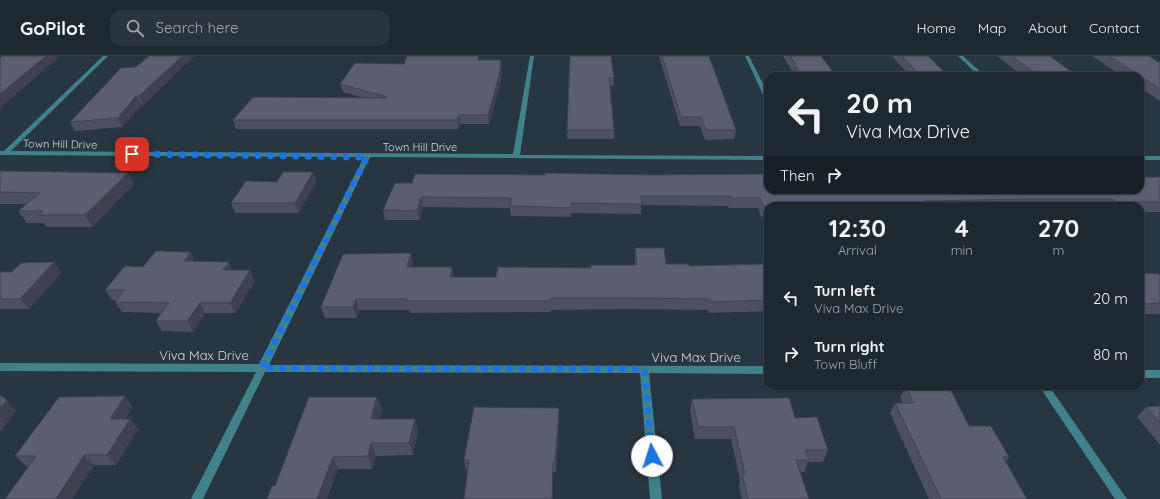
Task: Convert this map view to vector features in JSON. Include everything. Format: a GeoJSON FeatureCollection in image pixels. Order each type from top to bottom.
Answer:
{"type":"FeatureCollection","features":[{"type":"Feature","properties":{"kind":"street"},"geometry":{"type":"LineString","coordinates":[[3,153],[106,56]]}},
{"type":"Feature","properties":{"kind":"street"},"geometry":{"type":"LineString","coordinates":[[516,157],[532,56]]}},
{"type":"Feature","properties":{"kind":"street"},"geometry":{"type":"LineString","coordinates":[[747,56],[764,91]]}},
{"type":"Feature","properties":{"kind":"street"},"geometry":{"type":"LineString","coordinates":[[960,56],[978,72]]}},
{"type":"Feature","properties":{"kind":"street","name":"Town Hill Drive"},"geometry":{"type":"LineString","coordinates":[[3,153],[367,157],[764,158]]}},
{"type":"Feature","properties":{"kind":"street"},"geometry":{"type":"LineString","coordinates":[[197,499],[367,157]]}},
{"type":"Feature","properties":{"kind":"street"},"geometry":{"type":"LineString","coordinates":[[1144,158],[1160,158]]}},
{"type":"Feature","properties":{"kind":"street","name":"Viva Max Drive"},"geometry":{"type":"LineString","coordinates":[[0,367],[764,370]]}},
{"type":"Feature","properties":{"kind":"street"},"geometry":{"type":"LineString","coordinates":[[644,369],[656,499]]}},
{"type":"Feature","properties":{"kind":"street"},"geometry":{"type":"LineString","coordinates":[[1144,374],[1160,374]]}},
{"type":"Feature","properties":{"kind":"street"},"geometry":{"type":"LineString","coordinates":[[1047,390],[1121,499]]}},
{"type":"Feature","properties":{"kind":"building"},"geometry":{"type":"Polygon","coordinates":[[[2,56],[46,56],[0,94],[0,58],[2,56]]]}},
{"type":"Feature","properties":{"kind":"building"},"geometry":{"type":"Polygon","coordinates":[[[149,56],[182,56],[139,96],[136,96],[118,118],[70,122],[121,68],[136,67],[149,56]]]}},
{"type":"Feature","properties":{"kind":"building"},"geometry":{"type":"Polygon","coordinates":[[[407,56],[479,56],[478,60],[501,60],[499,76],[488,115],[459,115],[457,120],[233,120],[253,97],[386,98],[387,97],[340,84],[355,63],[404,64],[407,56]]]}},
{"type":"Feature","properties":{"kind":"building"},"geometry":{"type":"Polygon","coordinates":[[[570,56],[611,56],[614,78],[609,78],[614,130],[567,130],[570,56]]]}},
{"type":"Feature","properties":{"kind":"building"},"geometry":{"type":"Polygon","coordinates":[[[662,56],[709,56],[736,130],[706,130],[701,117],[681,117],[662,56]]]}},
{"type":"Feature","properties":{"kind":"building"},"geometry":{"type":"Polygon","coordinates":[[[790,56],[821,56],[833,72],[800,72],[790,56]]]}},
{"type":"Feature","properties":{"kind":"building"},"geometry":{"type":"Polygon","coordinates":[[[902,56],[928,56],[944,72],[916,72],[902,56]]]}},
{"type":"Feature","properties":{"kind":"building"},"geometry":{"type":"Polygon","coordinates":[[[1012,56],[1050,56],[1072,72],[1034,72],[1012,56]]]}},
{"type":"Feature","properties":{"kind":"building"},"geometry":{"type":"Polygon","coordinates":[[[1109,56],[1149,56],[1160,63],[1160,89],[1144,79],[1144,72],[1134,72],[1109,56]]]}},
{"type":"Feature","properties":{"kind":"building"},"geometry":{"type":"Polygon","coordinates":[[[0,171],[128,173],[85,215],[39,215],[43,211],[18,211],[40,193],[0,192],[0,171]]]}},
{"type":"Feature","properties":{"kind":"building"},"geometry":{"type":"Polygon","coordinates":[[[283,172],[313,172],[295,203],[231,203],[246,181],[277,182],[283,172]]]}},
{"type":"Feature","properties":{"kind":"building"},"geometry":{"type":"Polygon","coordinates":[[[545,173],[652,175],[764,174],[764,194],[1144,194],[1144,177],[1160,177],[1160,202],[1116,202],[1112,199],[1024,199],[925,201],[926,202],[764,202],[764,207],[760,198],[731,198],[730,196],[641,196],[642,204],[571,203],[571,208],[510,206],[512,198],[421,197],[417,211],[383,210],[395,183],[412,183],[415,174],[545,175],[545,173]]]}},
{"type":"Feature","properties":{"kind":"building"},"geometry":{"type":"Polygon","coordinates":[[[635,248],[664,248],[666,264],[688,264],[689,266],[764,264],[764,300],[711,302],[710,299],[624,298],[551,298],[551,301],[407,301],[408,299],[356,299],[353,307],[321,307],[343,254],[411,253],[407,267],[452,267],[450,277],[496,277],[498,267],[591,268],[591,265],[637,265],[635,248]]]}},
{"type":"Feature","properties":{"kind":"building"},"geometry":{"type":"Polygon","coordinates":[[[156,251],[191,252],[184,261],[229,262],[223,270],[250,270],[230,303],[200,303],[187,321],[156,321],[169,303],[115,302],[124,290],[105,290],[125,266],[143,267],[156,251]]]}},
{"type":"Feature","properties":{"kind":"building"},"geometry":{"type":"Polygon","coordinates":[[[54,262],[20,299],[0,299],[0,272],[12,272],[21,263],[54,262]]]}},
{"type":"Feature","properties":{"kind":"building"},"geometry":{"type":"Polygon","coordinates":[[[1144,273],[1160,274],[1160,303],[1146,304],[1144,302],[1144,273]]]}},
{"type":"Feature","properties":{"kind":"building"},"geometry":{"type":"Polygon","coordinates":[[[907,390],[951,390],[969,426],[991,426],[1009,457],[1003,457],[1027,499],[941,499],[895,403],[913,403],[907,390]]]}},
{"type":"Feature","properties":{"kind":"building"},"geometry":{"type":"Polygon","coordinates":[[[0,395],[7,400],[0,408],[0,395]]]}},
{"type":"Feature","properties":{"kind":"building"},"geometry":{"type":"Polygon","coordinates":[[[125,396],[110,419],[130,419],[107,455],[84,455],[56,499],[5,499],[36,456],[15,456],[59,397],[125,396]]]}},
{"type":"Feature","properties":{"kind":"building"},"geometry":{"type":"Polygon","coordinates":[[[309,397],[377,397],[371,419],[415,419],[409,443],[371,443],[368,456],[333,457],[317,499],[267,499],[272,486],[275,486],[309,397]]]}},
{"type":"Feature","properties":{"kind":"building"},"geometry":{"type":"Polygon","coordinates":[[[789,398],[795,418],[817,417],[828,450],[805,450],[809,460],[796,460],[809,499],[748,499],[742,474],[745,474],[734,427],[698,427],[692,399],[789,398]]]}},
{"type":"Feature","properties":{"kind":"building"},"geometry":{"type":"Polygon","coordinates":[[[1160,406],[1160,423],[1146,407],[1160,406]]]}},
{"type":"Feature","properties":{"kind":"building"},"geometry":{"type":"Polygon","coordinates":[[[474,407],[559,408],[555,462],[553,462],[552,499],[464,499],[469,460],[464,460],[474,407]]]}},
{"type":"Feature","properties":{"kind":"route"},"geometry":{"type":"LineString","coordinates":[[132,154],[367,157],[262,368],[644,369],[652,456]]}}]}
